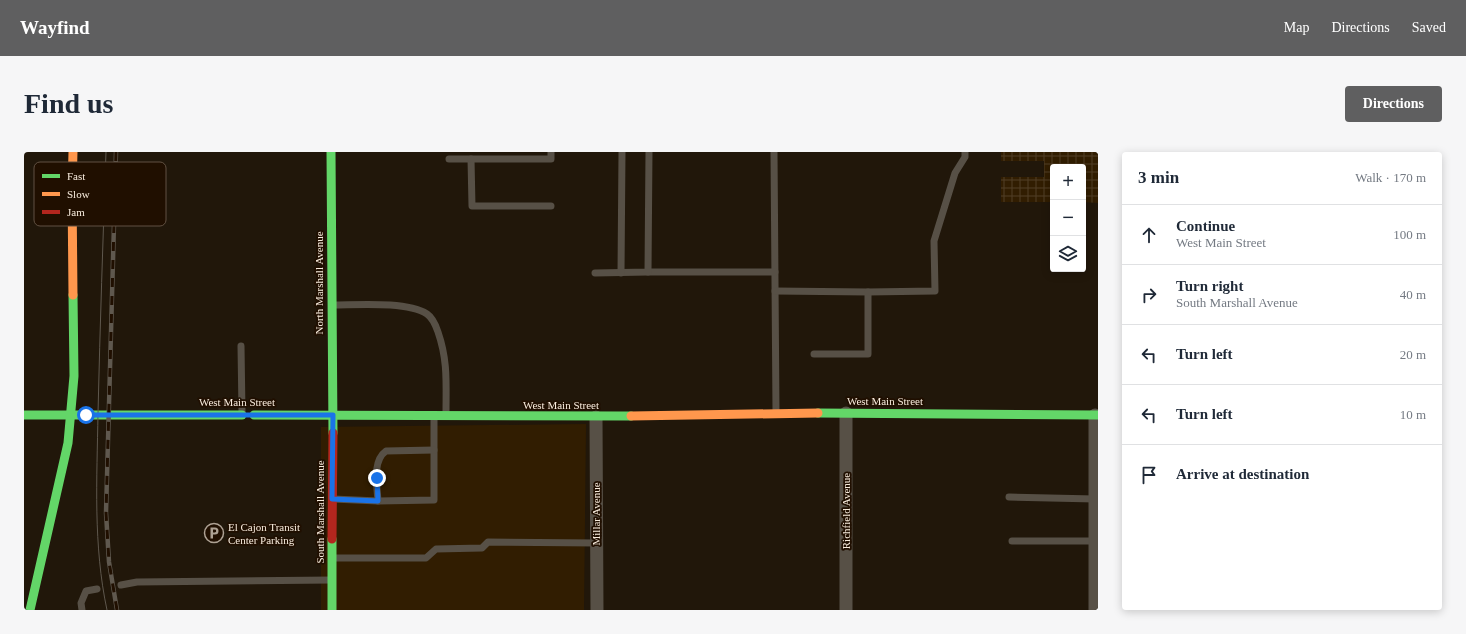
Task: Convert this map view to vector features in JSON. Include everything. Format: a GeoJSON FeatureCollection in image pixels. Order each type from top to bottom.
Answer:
{"type":"FeatureCollection","features":[{"type":"Feature","properties":{"kind":"main road"},"geometry":{"type":"LineString","coordinates":[[73,152],[73,162]]}},
{"type":"Feature","properties":{"kind":"main road","name":"North Marshall Avenue"},"geometry":{"type":"LineString","coordinates":[[331,152],[333,415]]}},
{"type":"Feature","properties":{"kind":"main road"},"geometry":{"type":"LineString","coordinates":[[30,610],[68,443],[74,376],[72,226]]}},
{"type":"Feature","properties":{"kind":"main road","name":"West Main Street"},"geometry":{"type":"LineString","coordinates":[[24,415],[596,417],[846,412],[1096,415]]}},
{"type":"Feature","properties":{"kind":"main road","name":"South Marshall Avenue"},"geometry":{"type":"LineString","coordinates":[[332,610],[333,415]]}},
{"type":"Feature","properties":{"kind":"street","name":"Richfield Avenue"},"geometry":{"type":"LineString","coordinates":[[846,412],[846,610]]}},
{"type":"Feature","properties":{"kind":"street"},"geometry":{"type":"LineString","coordinates":[[1095,610],[1096,415]]}},
{"type":"Feature","properties":{"kind":"street","name":"Millar Avenue"},"geometry":{"type":"LineString","coordinates":[[596,417],[597,610]]}},
{"type":"Feature","properties":{"kind":"lane"},"geometry":{"type":"LineString","coordinates":[[449,159],[470,159],[499,156],[551,159],[551,152]]}},
{"type":"Feature","properties":{"kind":"lane"},"geometry":{"type":"LineString","coordinates":[[621,273],[622,152]]}},
{"type":"Feature","properties":{"kind":"lane"},"geometry":{"type":"LineString","coordinates":[[648,272],[649,152]]}},
{"type":"Feature","properties":{"kind":"lane"},"geometry":{"type":"LineString","coordinates":[[774,152],[776,414]]}},
{"type":"Feature","properties":{"kind":"lane"},"geometry":{"type":"LineString","coordinates":[[775,291],[935,291],[934,241],[955,173],[965,157],[965,152]]}},
{"type":"Feature","properties":{"kind":"lane"},"geometry":{"type":"LineString","coordinates":[[470,159],[472,206],[550,206]]}},
{"type":"Feature","properties":{"kind":"lane"},"geometry":{"type":"LineString","coordinates":[[595,273],[775,272]]}},
{"type":"Feature","properties":{"kind":"lane"},"geometry":{"type":"LineString","coordinates":[[814,354],[868,354],[868,292]]}},
{"type":"Feature","properties":{"kind":"lane"},"geometry":{"type":"LineString","coordinates":[[331,304],[396,306],[413,309],[427,314],[435,323],[445,355],[446,416]]}},
{"type":"Feature","properties":{"kind":"lane"},"geometry":{"type":"LineString","coordinates":[[241,346],[242,415]]}},
{"type":"Feature","properties":{"kind":"lane"},"geometry":{"type":"LineString","coordinates":[[332,499],[378,501],[434,500],[434,416]]}},
{"type":"Feature","properties":{"kind":"lane"},"geometry":{"type":"LineString","coordinates":[[378,501],[377,466],[381,455],[386,451],[434,450]]}},
{"type":"Feature","properties":{"kind":"lane"},"geometry":{"type":"LineString","coordinates":[[1009,497],[1095,499]]}},
{"type":"Feature","properties":{"kind":"lane"},"geometry":{"type":"LineString","coordinates":[[1012,541],[1096,543]]}},
{"type":"Feature","properties":{"kind":"lane"},"geometry":{"type":"LineString","coordinates":[[332,558],[426,558],[436,549],[482,548],[488,542],[597,543]]}},
{"type":"Feature","properties":{"kind":"lane"},"geometry":{"type":"LineString","coordinates":[[121,585],[137,582],[332,580]]}},
{"type":"Feature","properties":{"kind":"lane"},"geometry":{"type":"LineString","coordinates":[[82,610],[81,603],[86,591],[97,589]]}},
{"type":"Feature","properties":{"kind":"shaded area"},"geometry":{"type":"Polygon","coordinates":[[[1001,152],[1098,152],[1098,203],[1086,202],[1086,164],[1050,164],[1050,202],[1001,202],[1001,177],[1044,177],[1044,161],[1001,161],[1001,152]]]}},
{"type":"Feature","properties":{"kind":"shaded area"},"geometry":{"type":"Polygon","coordinates":[[[586,424],[584,610],[321,610],[321,427],[586,424]]]}},
{"type":"Feature","properties":{"kind":"tram line"},"geometry":{"type":"LineString","coordinates":[[106,152],[106,162]]}},
{"type":"Feature","properties":{"kind":"tram line"},"geometry":{"type":"LineString","coordinates":[[104,226],[97,512],[100,561],[107,610]]}},
{"type":"Feature","properties":{"kind":"railway"},"geometry":{"type":"LineString","coordinates":[[116,152],[116,162]]}},
{"type":"Feature","properties":{"kind":"railway"},"geometry":{"type":"LineString","coordinates":[[114,226],[106,513],[109,562],[117,610]]}},
{"type":"Feature","properties":{"kind":"traffic: fast"},"geometry":{"type":"LineString","coordinates":[[331,152],[333,433]]}},
{"type":"Feature","properties":{"kind":"traffic: fast"},"geometry":{"type":"LineString","coordinates":[[30,610],[68,443],[74,376],[73,295]]}},
{"type":"Feature","properties":{"kind":"traffic: fast"},"geometry":{"type":"LineString","coordinates":[[818,413],[1098,415]]}},
{"type":"Feature","properties":{"kind":"traffic: fast"},"geometry":{"type":"LineString","coordinates":[[24,415],[242,415]]}},
{"type":"Feature","properties":{"kind":"traffic: fast"},"geometry":{"type":"LineString","coordinates":[[254,415],[631,416]]}},
{"type":"Feature","properties":{"kind":"traffic: fast"},"geometry":{"type":"LineString","coordinates":[[332,539],[332,610]]}},
{"type":"Feature","properties":{"kind":"traffic: slow"},"geometry":{"type":"LineString","coordinates":[[73,152],[73,162]]}},
{"type":"Feature","properties":{"kind":"traffic: slow"},"geometry":{"type":"LineString","coordinates":[[72,226],[73,295]]}},
{"type":"Feature","properties":{"kind":"traffic: slow"},"geometry":{"type":"LineString","coordinates":[[631,416],[818,413]]}},
{"type":"Feature","properties":{"kind":"traffic: jam"},"geometry":{"type":"LineString","coordinates":[[332,539],[333,433]]}},
{"type":"Feature","properties":{"kind":"place","name":"El Cajon Transit Center Parking"},"geometry":{"type":"Point","coordinates":[214,533]}},
{"type":"Feature","properties":{"kind":"route"},"geometry":{"type":"LineString","coordinates":[[86,415],[333,415],[332,499],[378,501],[377,478]]}}]}
